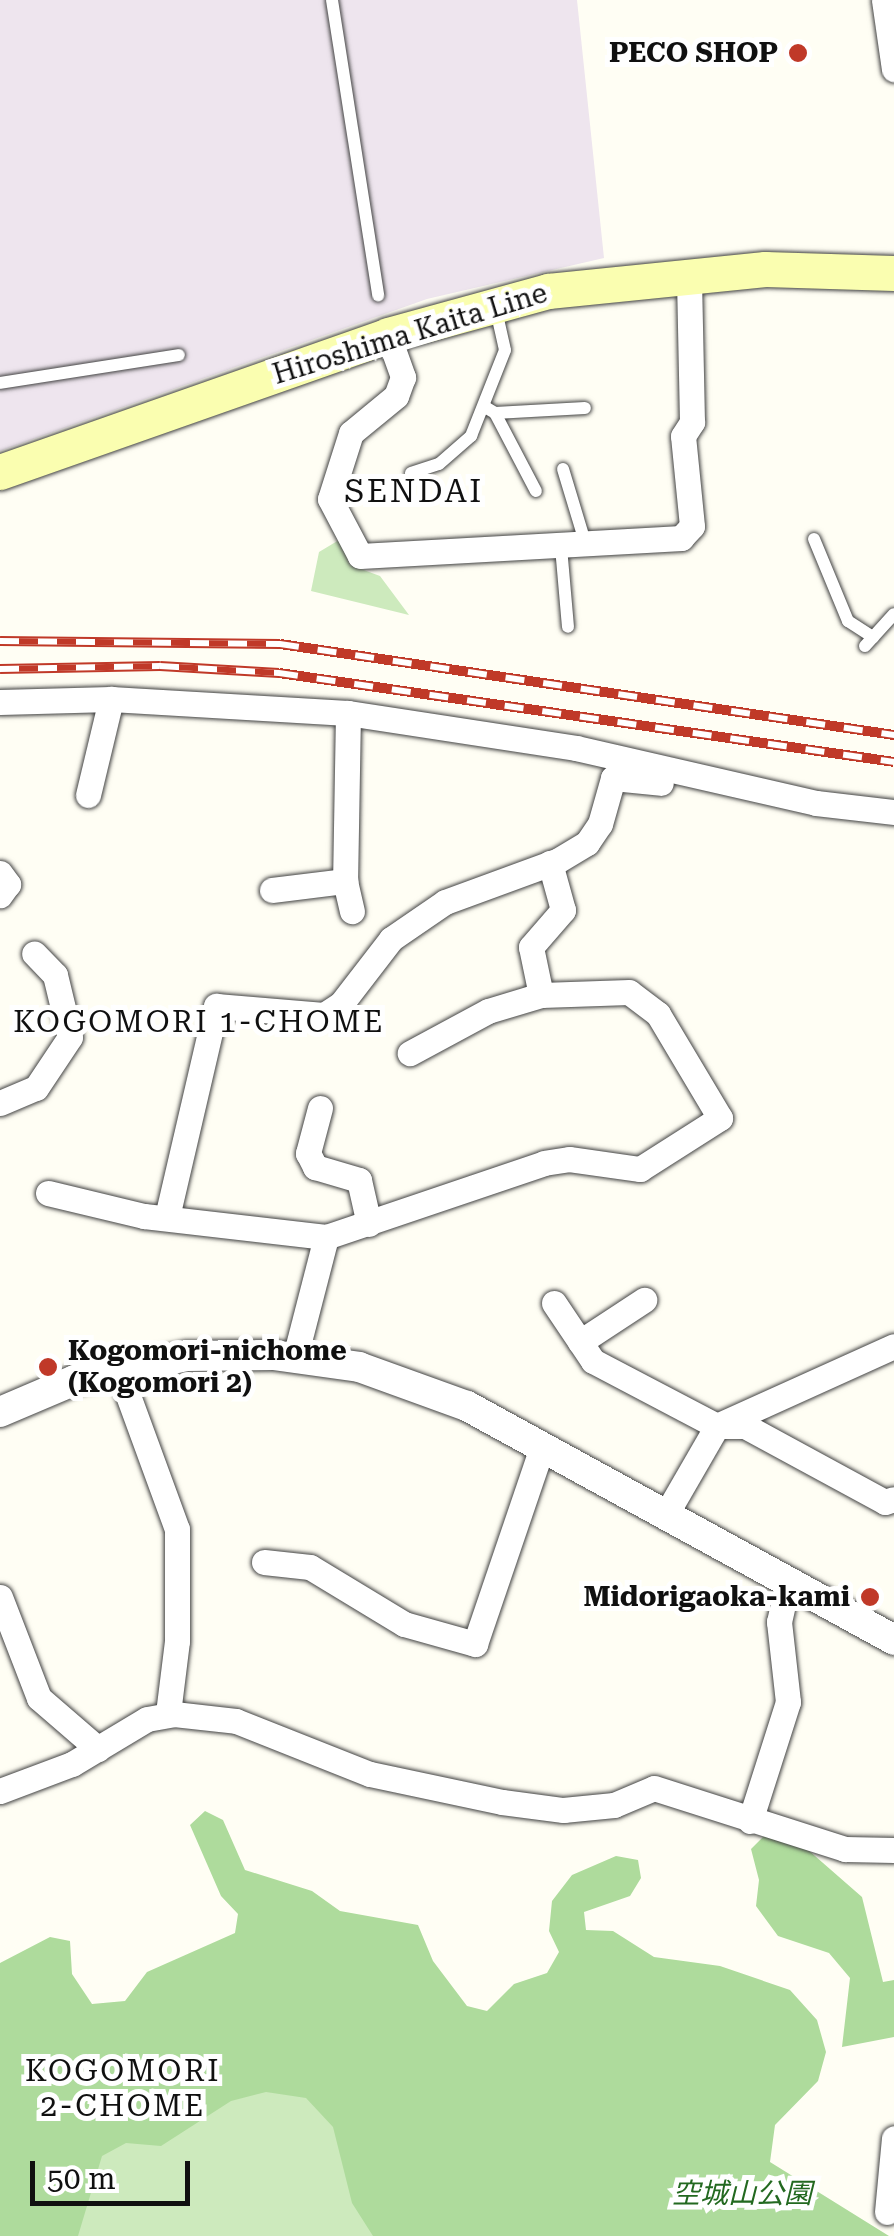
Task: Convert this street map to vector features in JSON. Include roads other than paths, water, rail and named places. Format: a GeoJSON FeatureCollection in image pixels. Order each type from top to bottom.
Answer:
{"type":"FeatureCollection","features":[{"type":"Feature","properties":{"kind":"main road","name":"Hiroshima Kaita Line"},"geometry":{"type":"LineString","coordinates":[[0,472],[388,335],[494,303],[689,274],[894,274]]}},
{"type":"Feature","properties":{"kind":"street"},"geometry":{"type":"LineString","coordinates":[[884,0],[894,69]]}},
{"type":"Feature","properties":{"kind":"street"},"geometry":{"type":"LineString","coordinates":[[388,335],[403,377],[396,396],[351,433],[330,499],[360,556],[681,538],[692,526],[683,436],[692,422],[689,274]]}},
{"type":"Feature","properties":{"kind":"street"},"geometry":{"type":"LineString","coordinates":[[88,795],[110,699]]}},
{"type":"Feature","properties":{"kind":"street"},"geometry":{"type":"LineString","coordinates":[[0,702],[110,699],[348,714],[576,748],[816,802],[894,812]]}},
{"type":"Feature","properties":{"kind":"street"},"geometry":{"type":"LineString","coordinates":[[348,714],[345,882],[352,911]]}},
{"type":"Feature","properties":{"kind":"street"},"geometry":{"type":"LineString","coordinates":[[167,1217],[216,1006],[324,1015],[341,1004],[391,939],[445,902],[550,863],[587,843],[600,824],[613,778],[686,788],[689,773]]}},
{"type":"Feature","properties":{"kind":"street"},"geometry":{"type":"LineString","coordinates":[[542,996],[531,947],[563,910],[550,863]]}},
{"type":"Feature","properties":{"kind":"street"},"geometry":{"type":"LineString","coordinates":[[0,873],[8,884],[0,895]]}},
{"type":"Feature","properties":{"kind":"street"},"geometry":{"type":"LineString","coordinates":[[272,890],[345,882]]}},
{"type":"Feature","properties":{"kind":"street"},"geometry":{"type":"LineString","coordinates":[[0,1103],[36,1088],[70,1038],[55,975],[34,953]]}},
{"type":"Feature","properties":{"kind":"street"},"geometry":{"type":"LineString","coordinates":[[48,1193],[167,1217],[326,1237],[544,1163],[569,1159],[640,1169],[720,1118],[645,998],[629,992],[542,996],[488,1010],[410,1052]]}},
{"type":"Feature","properties":{"kind":"street"},"geometry":{"type":"LineString","coordinates":[[320,1108],[308,1153],[315,1167],[359,1180],[370,1224]]}},
{"type":"Feature","properties":{"kind":"street"},"geometry":{"type":"LineString","coordinates":[[295,1357],[326,1237]]}},
{"type":"Feature","properties":{"kind":"street"},"geometry":{"type":"LineString","coordinates":[[580,1342],[644,1300]]}},
{"type":"Feature","properties":{"kind":"street"},"geometry":{"type":"LineString","coordinates":[[554,1304],[593,1361],[717,1426],[746,1426],[886,1502],[894,1499]]}},
{"type":"Feature","properties":{"kind":"street"},"geometry":{"type":"LineString","coordinates":[[665,1516],[717,1426],[894,1346]]}},
{"type":"Feature","properties":{"kind":"street"},"geometry":{"type":"LineString","coordinates":[[0,1412],[118,1368],[216,1354],[295,1357],[414,1384],[894,1640]]}},
{"type":"Feature","properties":{"kind":"street"},"geometry":{"type":"LineString","coordinates":[[118,1368],[177,1530],[176,1642],[168,1714]]}},
{"type":"Feature","properties":{"kind":"street"},"geometry":{"type":"LineString","coordinates":[[264,1562],[310,1567],[404,1624],[474,1644],[541,1450]]}},
{"type":"Feature","properties":{"kind":"street"},"geometry":{"type":"LineString","coordinates":[[750,1821],[788,1702],[779,1622],[788,1582]]}},
{"type":"Feature","properties":{"kind":"street"},"geometry":{"type":"LineString","coordinates":[[0,1597],[39,1698],[98,1749]]}},
{"type":"Feature","properties":{"kind":"street"},"geometry":{"type":"LineString","coordinates":[[0,1791],[168,1714],[236,1721],[370,1774],[502,1802],[597,1806],[654,1788],[845,1849],[894,1850]]}},
{"type":"Feature","properties":{"kind":"street"},"geometry":{"type":"LineString","coordinates":[[887,2212],[894,2138]]}},
{"type":"Feature","properties":{"kind":"lane"},"geometry":{"type":"LineString","coordinates":[[332,0],[378,295]]}},
{"type":"Feature","properties":{"kind":"lane"},"geometry":{"type":"LineString","coordinates":[[411,473],[440,464],[471,436],[490,410],[505,350],[494,303]]}},
{"type":"Feature","properties":{"kind":"lane"},"geometry":{"type":"LineString","coordinates":[[0,383],[179,355]]}},
{"type":"Feature","properties":{"kind":"lane"},"geometry":{"type":"LineString","coordinates":[[490,410],[586,408]]}},
{"type":"Feature","properties":{"kind":"lane"},"geometry":{"type":"LineString","coordinates":[[490,410],[536,491]]}},
{"type":"Feature","properties":{"kind":"lane"},"geometry":{"type":"LineString","coordinates":[[563,469],[574,546],[568,628]]}},
{"type":"Feature","properties":{"kind":"lane"},"geometry":{"type":"LineString","coordinates":[[814,538],[839,606],[869,641],[894,614]]}},
{"type":"Feature","properties":{"kind":"railway"},"geometry":{"type":"LineString","coordinates":[[0,641],[280,644],[894,735]]}},
{"type":"Feature","properties":{"kind":"railway"},"geometry":{"type":"LineString","coordinates":[[0,669],[160,666],[279,673],[894,762]]}},
{"type":"Feature","properties":{"kind":"place","name":"PECO SHOP"},"geometry":{"type":"Point","coordinates":[798,53]}},
{"type":"Feature","properties":{"kind":"place","name":"Kogomori-nichome (Kogomori 2)"},"geometry":{"type":"Point","coordinates":[48,1367]}},
{"type":"Feature","properties":{"kind":"place","name":"Midorigaoka-kami"},"geometry":{"type":"Point","coordinates":[870,1597]}},
{"type":"Feature","properties":{"kind":"district","name":"SENDAI"},"geometry":{"type":"Point","coordinates":[414,491]}},
{"type":"Feature","properties":{"kind":"district","name":"KOGOMORI 1-CHOME"},"geometry":{"type":"Point","coordinates":[199,1022]}},
{"type":"Feature","properties":{"kind":"district","name":"KOGOMORI 2-CHOME"},"geometry":{"type":"Point","coordinates":[123,2088]}},
{"type":"Feature","properties":{"kind":"park label","name":"空城山公園"},"geometry":{"type":"Point","coordinates":[742,2194]}}]}
